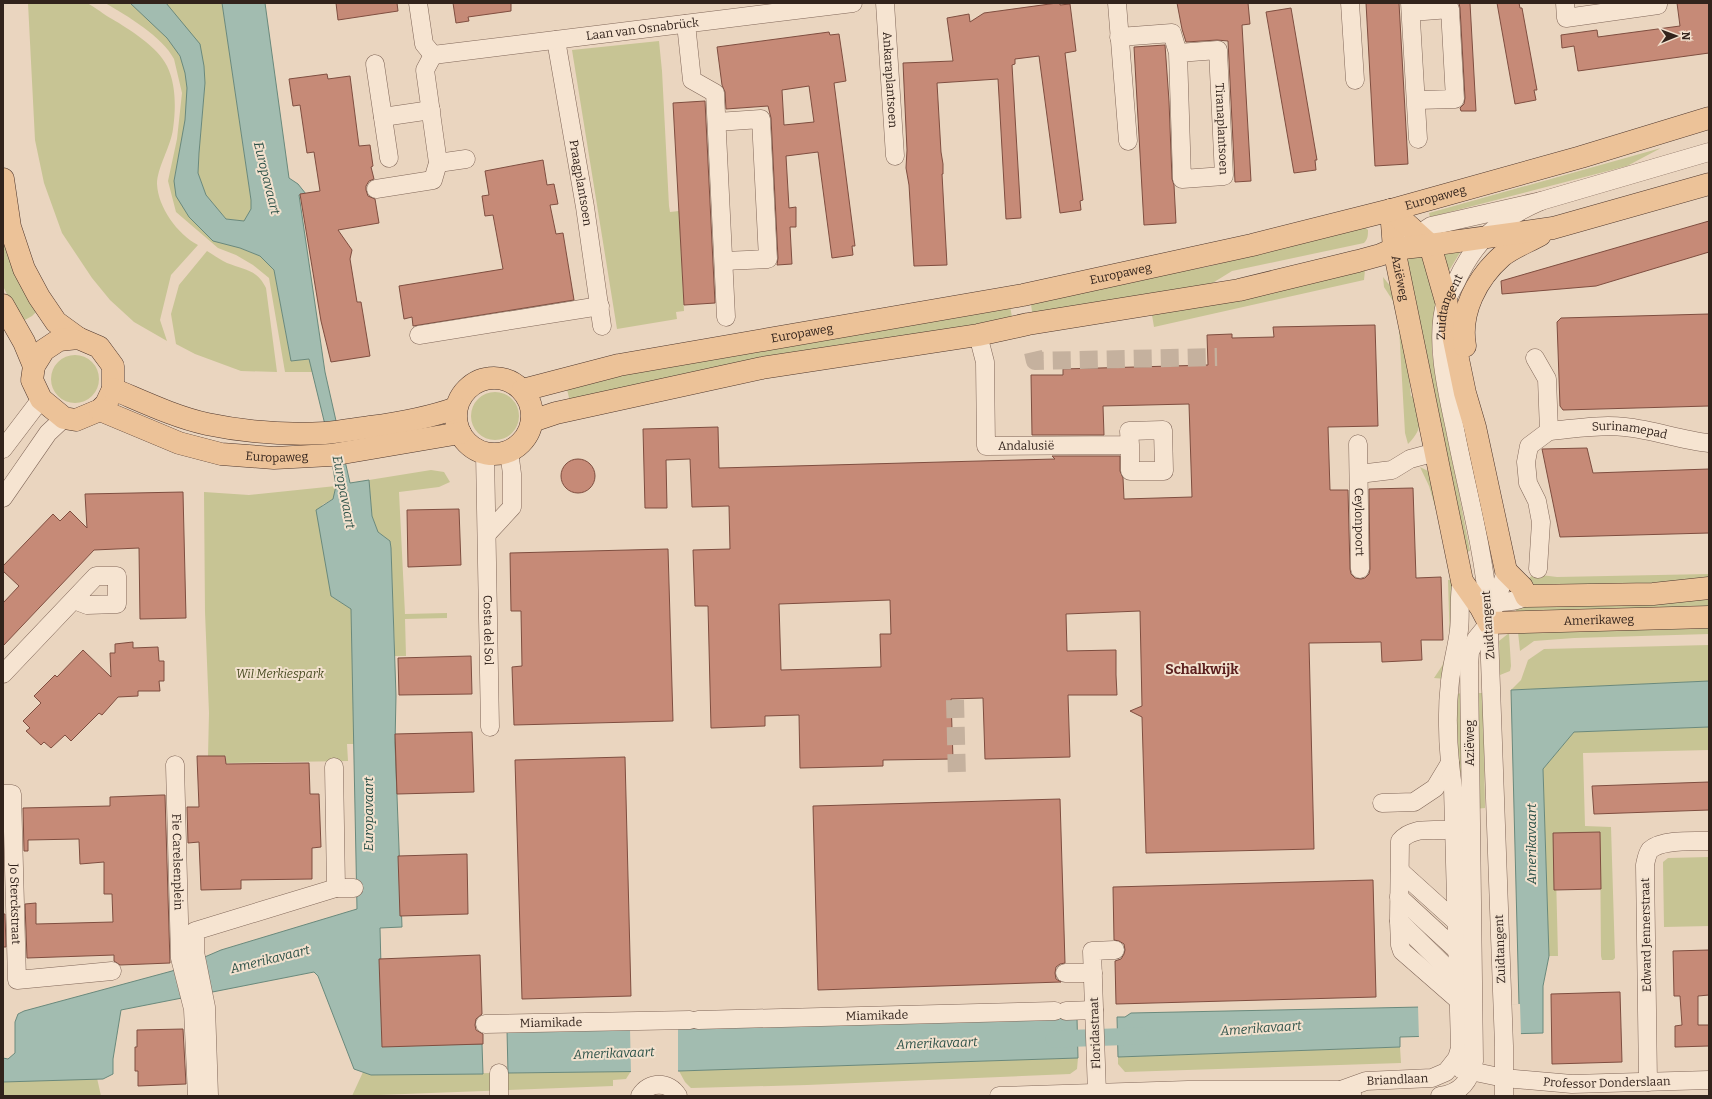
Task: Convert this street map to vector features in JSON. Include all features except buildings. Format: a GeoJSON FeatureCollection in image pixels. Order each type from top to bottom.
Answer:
{"type":"FeatureCollection","features":[{"type":"Feature","properties":{"kind":"main road","name":"Europaweg"},"geometry":{"type":"LineString","coordinates":[[523,390],[618,365],[1041,292],[1252,245],[1391,210],[1709,118]]}},
{"type":"Feature","properties":{"kind":"main road"},"geometry":{"type":"LineString","coordinates":[[3,179],[10,227],[24,268],[39,297],[56,322],[78,338],[99,347],[113,366],[113,389],[106,404],[100,410],[76,420],[64,418],[41,399],[32,380],[34,366],[44,350],[59,340],[78,338]]}},
{"type":"Feature","properties":{"kind":"main road"},"geometry":{"type":"LineString","coordinates":[[532,421],[556,413],[762,368],[978,334],[1028,324],[1239,290],[1380,255],[1427,235],[1483,238],[1553,228],[1709,184]]}},
{"type":"Feature","properties":{"kind":"main road"},"geometry":{"type":"LineString","coordinates":[[1391,210],[1427,235],[1446,301],[1465,393],[1475,427],[1506,571],[1522,587],[1526,596]]}},
{"type":"Feature","properties":{"kind":"main road","name":"Aziëweg"},"geometry":{"type":"LineString","coordinates":[[1391,210],[1394,249],[1462,581],[1488,610]]}},
{"type":"Feature","properties":{"kind":"main road"},"geometry":{"type":"LineString","coordinates":[[1475,427],[1472,390],[1464,341],[1465,316],[1473,291],[1488,270],[1503,255],[1553,228]]}},
{"type":"Feature","properties":{"kind":"main road"},"geometry":{"type":"LineString","coordinates":[[3,305],[24,342],[34,366]]}},
{"type":"Feature","properties":{"kind":"main road"},"geometry":{"type":"LineString","coordinates":[[494,377],[515,383],[523,390],[529,399],[532,410],[532,421],[525,439],[518,446],[509,451],[497,454],[485,453],[475,449],[466,442],[460,433],[456,417],[456,408],[460,398],[466,390],[474,383],[484,378],[494,377]]}},
{"type":"Feature","properties":{"kind":"main road","name":"Europaweg"},"geometry":{"type":"LineString","coordinates":[[113,389],[181,416],[206,424],[294,434],[333,432],[398,423],[435,415],[456,408]]}},
{"type":"Feature","properties":{"kind":"main road","name":"Europaweg"},"geometry":{"type":"LineString","coordinates":[[100,410],[179,443],[221,454],[274,458],[337,454],[460,433]]}},
{"type":"Feature","properties":{"kind":"main road","name":"Amerikaweg"},"geometry":{"type":"LineString","coordinates":[[1526,596],[1653,594],[1709,588]]}},
{"type":"Feature","properties":{"kind":"main road","name":"Amerikaweg"},"geometry":{"type":"LineString","coordinates":[[1488,610],[1709,617]]}},
{"type":"Feature","properties":{"kind":"street"},"geometry":{"type":"LineString","coordinates":[[376,189],[433,180],[438,163],[425,70],[433,55],[424,44],[418,3]]}},
{"type":"Feature","properties":{"kind":"street","name":"Laan van Osnabrück"},"geometry":{"type":"LineString","coordinates":[[433,55],[853,3]]}},
{"type":"Feature","properties":{"kind":"street","name":"Ankaraplantsoen"},"geometry":{"type":"LineString","coordinates":[[885,3],[895,156]]}},
{"type":"Feature","properties":{"kind":"street"},"geometry":{"type":"LineString","coordinates":[[1117,3],[1128,141]]}},
{"type":"Feature","properties":{"kind":"street"},"geometry":{"type":"LineString","coordinates":[[1350,3],[1354,80]]}},
{"type":"Feature","properties":{"kind":"street"},"geometry":{"type":"LineString","coordinates":[[1565,3],[1566,18],[1658,5],[1658,3]]}},
{"type":"Feature","properties":{"kind":"street"},"geometry":{"type":"LineString","coordinates":[[1417,100],[1455,100],[1450,9],[1411,8],[1418,139]]}},
{"type":"Feature","properties":{"kind":"street"},"geometry":{"type":"LineString","coordinates":[[686,24],[692,80],[715,93],[726,317]]}},
{"type":"Feature","properties":{"kind":"street","name":"Tiranaplantsoen"},"geometry":{"type":"LineString","coordinates":[[1119,37],[1172,33],[1178,53],[1182,179],[1224,176],[1218,50],[1178,53]]}},
{"type":"Feature","properties":{"kind":"street","name":"Praagplantsoen"},"geometry":{"type":"LineString","coordinates":[[556,40],[585,207],[602,326]]}},
{"type":"Feature","properties":{"kind":"street"},"geometry":{"type":"LineString","coordinates":[[375,64],[389,158]]}},
{"type":"Feature","properties":{"kind":"street"},"geometry":{"type":"LineString","coordinates":[[383,117],[431,110]]}},
{"type":"Feature","properties":{"kind":"street"},"geometry":{"type":"LineString","coordinates":[[717,122],[761,119],[762,127],[768,259],[724,261]]}},
{"type":"Feature","properties":{"kind":"street","name":"Zuidtangent"},"geometry":{"type":"LineString","coordinates":[[1427,235],[1709,152]]}},
{"type":"Feature","properties":{"kind":"street"},"geometry":{"type":"LineString","coordinates":[[438,163],[466,159]]}},
{"type":"Feature","properties":{"kind":"street","name":"Zuidtangent"},"geometry":{"type":"LineString","coordinates":[[1504,1087],[1488,610],[1479,552],[1445,384],[1442,354],[1442,326],[1446,301],[1461,270],[1483,238],[1500,223],[1520,210],[1541,202]]}},
{"type":"Feature","properties":{"kind":"street"},"geometry":{"type":"LineString","coordinates":[[419,335],[600,306]]}},
{"type":"Feature","properties":{"kind":"street","name":"Andalusië"},"geometry":{"type":"LineString","coordinates":[[978,334],[985,362],[986,446],[1130,445]]}},
{"type":"Feature","properties":{"kind":"street"},"geometry":{"type":"LineString","coordinates":[[1535,358],[1547,379],[1549,431],[1529,446],[1526,462],[1528,484],[1536,501],[1541,522],[1538,569]]}},
{"type":"Feature","properties":{"kind":"street"},"geometry":{"type":"LineString","coordinates":[[3,449],[41,399]]}},
{"type":"Feature","properties":{"kind":"street"},"geometry":{"type":"LineString","coordinates":[[3,498],[48,433],[64,418]]}},
{"type":"Feature","properties":{"kind":"street","name":"Surinamepad"},"geometry":{"type":"LineString","coordinates":[[1549,431],[1589,427],[1624,426],[1696,442],[1709,443]]}},
{"type":"Feature","properties":{"kind":"street","name":"Ceylonpoort"},"geometry":{"type":"LineString","coordinates":[[1358,444],[1360,569]]}},
{"type":"Feature","properties":{"kind":"street"},"geometry":{"type":"LineString","coordinates":[[487,534],[512,507],[512,480],[509,451]]}},
{"type":"Feature","properties":{"kind":"street","name":"Ceylonpoort"},"geometry":{"type":"LineString","coordinates":[[1359,474],[1392,470],[1410,459],[1436,452]]}},
{"type":"Feature","properties":{"kind":"street","name":"Costa del Sol"},"geometry":{"type":"LineString","coordinates":[[485,453],[490,727]]}},
{"type":"Feature","properties":{"kind":"street","name":"Aziëweg"},"geometry":{"type":"LineString","coordinates":[[1460,966],[1470,824],[1470,652],[1506,571]]}},
{"type":"Feature","properties":{"kind":"street","name":"Aziëweg"},"geometry":{"type":"LineString","coordinates":[[1462,581],[1459,593],[1459,628],[1448,702],[1460,966],[1468,1038],[1474,1061],[1472,1071]]}},
{"type":"Feature","properties":{"kind":"street","name":"Amerikaweg"},"geometry":{"type":"LineString","coordinates":[[1488,610],[1519,601],[1526,596]]}},
{"type":"Feature","properties":{"kind":"street"},"geometry":{"type":"LineString","coordinates":[[3,674],[74,600]]}},
{"type":"Feature","properties":{"kind":"street","name":"Aziëweg"},"geometry":{"type":"LineString","coordinates":[[1459,628],[1469,614],[1488,610]]}},
{"type":"Feature","properties":{"kind":"street"},"geometry":{"type":"LineString","coordinates":[[1382,803],[1414,802],[1434,788],[1450,763]]}},
{"type":"Feature","properties":{"kind":"street","name":"Fie Carelsenplein"},"geometry":{"type":"LineString","coordinates":[[175,765],[187,955]]}},
{"type":"Feature","properties":{"kind":"street"},"geometry":{"type":"LineString","coordinates":[[334,767],[336,888]]}},
{"type":"Feature","properties":{"kind":"street","name":"Jo Sterckstraat"},"geometry":{"type":"LineString","coordinates":[[8,794],[10,967],[17,980],[112,971]]}},
{"type":"Feature","properties":{"kind":"street"},"geometry":{"type":"LineString","coordinates":[[1460,966],[1399,921],[1400,841],[1413,831],[1454,831],[1470,824]]}},
{"type":"Feature","properties":{"kind":"street","name":"Edward Jennerstraat"},"geometry":{"type":"LineString","coordinates":[[1648,1082],[1645,865],[1647,856],[1651,850],[1660,845],[1671,842],[1709,841]]}},
{"type":"Feature","properties":{"kind":"street"},"geometry":{"type":"LineString","coordinates":[[1400,871],[1460,966]]}},
{"type":"Feature","properties":{"kind":"street"},"geometry":{"type":"LineString","coordinates":[[209,1096],[200,1008],[187,955],[195,930],[336,888],[354,888]]}},
{"type":"Feature","properties":{"kind":"street"},"geometry":{"type":"LineString","coordinates":[[1399,897],[1460,966]]}},
{"type":"Feature","properties":{"kind":"street","name":"Floridastraat"},"geometry":{"type":"LineString","coordinates":[[1097,1094],[1092,951],[1115,950]]}},
{"type":"Feature","properties":{"kind":"street"},"geometry":{"type":"LineString","coordinates":[[1065,973],[1093,973]]}},
{"type":"Feature","properties":{"kind":"street"},"geometry":{"type":"LineString","coordinates":[[197,1096],[200,1008]]}},
{"type":"Feature","properties":{"kind":"street","name":"Miamikade"},"geometry":{"type":"LineString","coordinates":[[485,1024],[1061,1011],[1094,1012]]}},
{"type":"Feature","properties":{"kind":"street","name":"Aziëweg"},"geometry":{"type":"LineString","coordinates":[[1451,1066],[1457,1058],[1460,1048],[1468,1038]]}},
{"type":"Feature","properties":{"kind":"street"},"geometry":{"type":"LineString","coordinates":[[1451,1066],[1472,1071],[1504,1087]]}},
{"type":"Feature","properties":{"kind":"street","name":"Briandlaan"},"geometry":{"type":"LineString","coordinates":[[1341,1090],[1366,1081],[1432,1078],[1446,1072],[1451,1066]]}},
{"type":"Feature","properties":{"kind":"street","name":"Briandlaan"},"geometry":{"type":"LineString","coordinates":[[1440,1096],[1450,1095],[1460,1088],[1468,1080],[1472,1071]]}},
{"type":"Feature","properties":{"kind":"street"},"geometry":{"type":"LineString","coordinates":[[499,1073],[499,1096]]}},
{"type":"Feature","properties":{"kind":"street","name":"Professor Donderslaan"},"geometry":{"type":"LineString","coordinates":[[1504,1087],[1709,1080]]}},
{"type":"Feature","properties":{"kind":"street"},"geometry":{"type":"LineString","coordinates":[[640,1096],[648,1087],[662,1085],[669,1087],[678,1096]]}},
{"type":"Feature","properties":{"kind":"street","name":"Briandlaan"},"geometry":{"type":"LineString","coordinates":[[999,1096],[1341,1090],[1360,1096]]}},
{"type":"Feature","properties":{"kind":"green space"},"geometry":{"type":"Polygon","coordinates":[[[28,3],[86,3],[134,33],[150,45],[163,59],[170,73],[174,88],[174,121],[172,136],[158,178],[158,193],[165,211],[176,227],[198,245],[171,275],[160,320],[167,341],[134,322],[110,300],[92,278],[62,233],[44,183],[35,140],[28,3]]]}},
{"type":"Feature","properties":{"kind":"green space"},"geometry":{"type":"Polygon","coordinates":[[[105,3],[130,3],[158,28],[176,49],[185,71],[187,102],[186,118],[174,181],[240,248],[260,256],[274,270],[291,361],[309,359],[313,372],[285,372],[269,278],[253,265],[236,255],[218,248],[176,212],[168,181],[177,139],[182,93],[174,59],[162,43],[153,35],[133,20],[105,3]]]}},
{"type":"Feature","properties":{"kind":"green space"},"geometry":{"type":"Polygon","coordinates":[[[166,3],[222,3],[251,200],[251,209],[245,221],[226,219],[206,195],[198,173],[205,83],[204,66],[174,13],[166,3]]]}},
{"type":"Feature","properties":{"kind":"green space"},"geometry":{"type":"Polygon","coordinates":[[[659,41],[669,206],[670,212],[679,211],[684,311],[676,312],[677,319],[617,329],[572,50],[659,41]]]}},
{"type":"Feature","properties":{"kind":"green space"},"geometry":{"type":"Polygon","coordinates":[[[1661,148],[1627,166],[1430,217],[1429,213],[1661,148]]]}},
{"type":"Feature","properties":{"kind":"green space"},"geometry":{"type":"Polygon","coordinates":[[[3,222],[38,310],[32,316],[23,321],[12,305],[3,286],[3,222]]]}},
{"type":"Feature","properties":{"kind":"green space"},"geometry":{"type":"Polygon","coordinates":[[[1365,227],[1368,230],[1368,234],[1364,243],[1232,271],[1211,284],[1033,318],[1030,298],[1206,267],[1365,227]]]}},
{"type":"Feature","properties":{"kind":"green space"},"geometry":{"type":"Polygon","coordinates":[[[1464,246],[1447,274],[1441,249],[1464,246]]]}},
{"type":"Feature","properties":{"kind":"green space"},"geometry":{"type":"Polygon","coordinates":[[[1422,250],[1439,292],[1433,327],[1432,354],[1470,551],[1466,552],[1405,253],[1422,250]]]}},
{"type":"Feature","properties":{"kind":"green space"},"geometry":{"type":"Polygon","coordinates":[[[207,251],[224,262],[250,271],[258,277],[266,288],[277,372],[241,371],[195,354],[176,344],[171,314],[179,285],[207,251]]]}},
{"type":"Feature","properties":{"kind":"green space"},"geometry":{"type":"Polygon","coordinates":[[[1365,270],[1364,280],[1154,327],[1152,315],[1365,270]]]}},
{"type":"Feature","properties":{"kind":"green space"},"geometry":{"type":"Polygon","coordinates":[[[1383,277],[1395,292],[1407,359],[1411,396],[1417,399],[1420,418],[1417,433],[1408,444],[1405,433],[1399,327],[1393,301],[1384,287],[1383,277]]]}},
{"type":"Feature","properties":{"kind":"green space"},"geometry":{"type":"Polygon","coordinates":[[[1009,301],[1013,322],[570,402],[566,385],[1009,301]]]}},
{"type":"Feature","properties":{"kind":"green space"},"geometry":{"type":"Polygon","coordinates":[[[75,355],[84,357],[92,362],[97,370],[99,379],[97,388],[92,396],[84,401],[75,403],[66,401],[58,396],[53,388],[51,379],[53,370],[58,362],[66,357],[75,355]]]}},
{"type":"Feature","properties":{"kind":"green space"},"geometry":{"type":"Polygon","coordinates":[[[490,392],[500,392],[509,396],[515,402],[518,407],[518,425],[509,436],[500,440],[490,440],[481,436],[475,430],[471,421],[471,411],[475,402],[481,396],[490,392]]]}},
{"type":"Feature","properties":{"kind":"green space"},"geometry":{"type":"Polygon","coordinates":[[[1420,467],[1428,471],[1432,476],[1437,513],[1429,486],[1420,467]]]}},
{"type":"Feature","properties":{"kind":"green space"},"geometry":{"type":"Polygon","coordinates":[[[431,470],[444,472],[450,482],[439,487],[399,492],[405,614],[447,613],[447,618],[405,619],[406,656],[395,656],[390,541],[378,532],[372,516],[369,480],[431,470]]]}},
{"type":"Feature","properties":{"kind":"green space","name":"Wil Merkiespark"},"geometry":{"type":"Polygon","coordinates":[[[336,486],[333,499],[322,505],[331,596],[351,609],[354,744],[347,744],[348,761],[226,763],[226,756],[208,756],[209,713],[205,612],[204,492],[249,495],[336,486]]]}},
{"type":"Feature","properties":{"kind":"green space"},"geometry":{"type":"Polygon","coordinates":[[[1533,574],[1557,577],[1709,574],[1709,580],[1545,589],[1526,582],[1533,574]]]}},
{"type":"Feature","properties":{"kind":"green space"},"geometry":{"type":"Polygon","coordinates":[[[1453,579],[1454,611],[1450,645],[1448,580],[1453,579]]]}},
{"type":"Feature","properties":{"kind":"green space"},"geometry":{"type":"Polygon","coordinates":[[[1709,599],[1709,608],[1516,613],[1516,607],[1669,603],[1709,599]]]}},
{"type":"Feature","properties":{"kind":"green space"},"geometry":{"type":"Polygon","coordinates":[[[1709,626],[1709,634],[1574,638],[1534,641],[1520,651],[1518,632],[1709,626]]]}},
{"type":"Feature","properties":{"kind":"green space"},"geometry":{"type":"Polygon","coordinates":[[[1509,633],[1510,671],[1500,675],[1499,641],[1509,633]]]}},
{"type":"Feature","properties":{"kind":"green space"},"geometry":{"type":"Polygon","coordinates":[[[1709,645],[1709,681],[1511,690],[1521,680],[1528,660],[1544,649],[1709,645]]]}},
{"type":"Feature","properties":{"kind":"green space"},"geometry":{"type":"Polygon","coordinates":[[[1450,648],[1446,679],[1434,678],[1442,666],[1450,648]]]}},
{"type":"Feature","properties":{"kind":"green space"},"geometry":{"type":"Polygon","coordinates":[[[1462,693],[1462,769],[1458,778],[1456,694],[1462,693]]]}},
{"type":"Feature","properties":{"kind":"green space"},"geometry":{"type":"Polygon","coordinates":[[[1476,693],[1483,693],[1485,808],[1474,809],[1476,693]]]}},
{"type":"Feature","properties":{"kind":"green space"},"geometry":{"type":"Polygon","coordinates":[[[1709,727],[1709,750],[1583,753],[1585,826],[1611,827],[1615,958],[1613,960],[1602,960],[1601,956],[1600,833],[1555,834],[1558,956],[1549,956],[1543,769],[1574,732],[1709,727]]]}},
{"type":"Feature","properties":{"kind":"green space"},"geometry":{"type":"Polygon","coordinates":[[[1709,857],[1709,926],[1664,927],[1663,862],[1668,858],[1709,857]]]}},
{"type":"Feature","properties":{"kind":"green space"},"geometry":{"type":"Polygon","coordinates":[[[1400,1047],[1401,1063],[1125,1072],[1118,1064],[1118,1057],[1400,1047]]]}},
{"type":"Feature","properties":{"kind":"green space"},"geometry":{"type":"Polygon","coordinates":[[[1078,1058],[1077,1069],[1070,1074],[807,1085],[691,1088],[685,1082],[679,1071],[1078,1058]]]}},
{"type":"Feature","properties":{"kind":"green space"},"geometry":{"type":"Polygon","coordinates":[[[631,1071],[626,1079],[613,1080],[613,1086],[352,1096],[363,1072],[371,1075],[631,1071]]]}},
{"type":"Feature","properties":{"kind":"green space"},"geometry":{"type":"Polygon","coordinates":[[[97,1078],[101,1096],[3,1096],[3,1082],[97,1078]]]}},
{"type":"Feature","properties":{"kind":"water","name":"Europavaart"},"geometry":{"type":"Polygon","coordinates":[[[130,3],[166,3],[200,44],[205,83],[198,173],[206,195],[226,219],[244,221],[251,209],[251,200],[222,3],[265,3],[289,178],[298,184],[306,194],[299,195],[325,372],[350,483],[369,480],[372,516],[378,532],[390,541],[391,548],[396,696],[395,743],[402,927],[380,928],[383,1045],[482,1044],[483,1074],[371,1075],[354,1069],[318,976],[314,972],[121,1010],[113,1059],[113,1074],[103,1079],[3,1082],[3,1058],[8,1059],[15,1053],[15,1022],[18,1014],[24,1011],[172,971],[221,950],[357,909],[351,609],[331,596],[316,510],[333,499],[336,486],[327,433],[309,359],[291,361],[274,270],[260,256],[240,248],[213,241],[189,217],[176,196],[174,181],[185,120],[187,88],[185,73],[180,56],[167,38],[130,3]]]}},
{"type":"Feature","properties":{"kind":"water"},"geometry":{"type":"Polygon","coordinates":[[[1709,681],[1709,727],[1574,732],[1543,769],[1549,956],[1543,986],[1543,1033],[1400,1037],[1400,1047],[1118,1057],[1117,1017],[1125,1017],[1131,1013],[1519,1005],[1511,690],[1709,681]]]}},
{"type":"Feature","properties":{"kind":"water"},"geometry":{"type":"Polygon","coordinates":[[[1077,1018],[1078,1058],[679,1071],[508,1073],[507,1030],[678,1029],[1077,1018]]]}},
{"type":"Feature","properties":{"kind":"pier"},"geometry":{"type":"Polygon","coordinates":[[[1520,1004],[1521,1036],[1419,1039],[1418,1006],[1520,1004]]]}},
{"type":"Feature","properties":{"kind":"pier"},"geometry":{"type":"Polygon","coordinates":[[[630,1028],[678,1029],[678,1072],[631,1073],[630,1028]]]}},
{"type":"Feature","properties":{"kind":"waterway","name":"Amerikavaart"},"geometry":{"type":"LineString","coordinates":[[1054,1039],[1140,1036]]}},
{"type":"Feature","properties":{"kind":"tunnel"},"geometry":{"type":"LineString","coordinates":[[1033,352],[1035,361],[1217,357]]}},
{"type":"Feature","properties":{"kind":"tunnel"},"geometry":{"type":"LineString","coordinates":[[955,700],[957,778]]}},
{"type":"Feature","properties":{"kind":"district","name":"Schalkwijk"},"geometry":{"type":"Point","coordinates":[1202,669]}}]}
